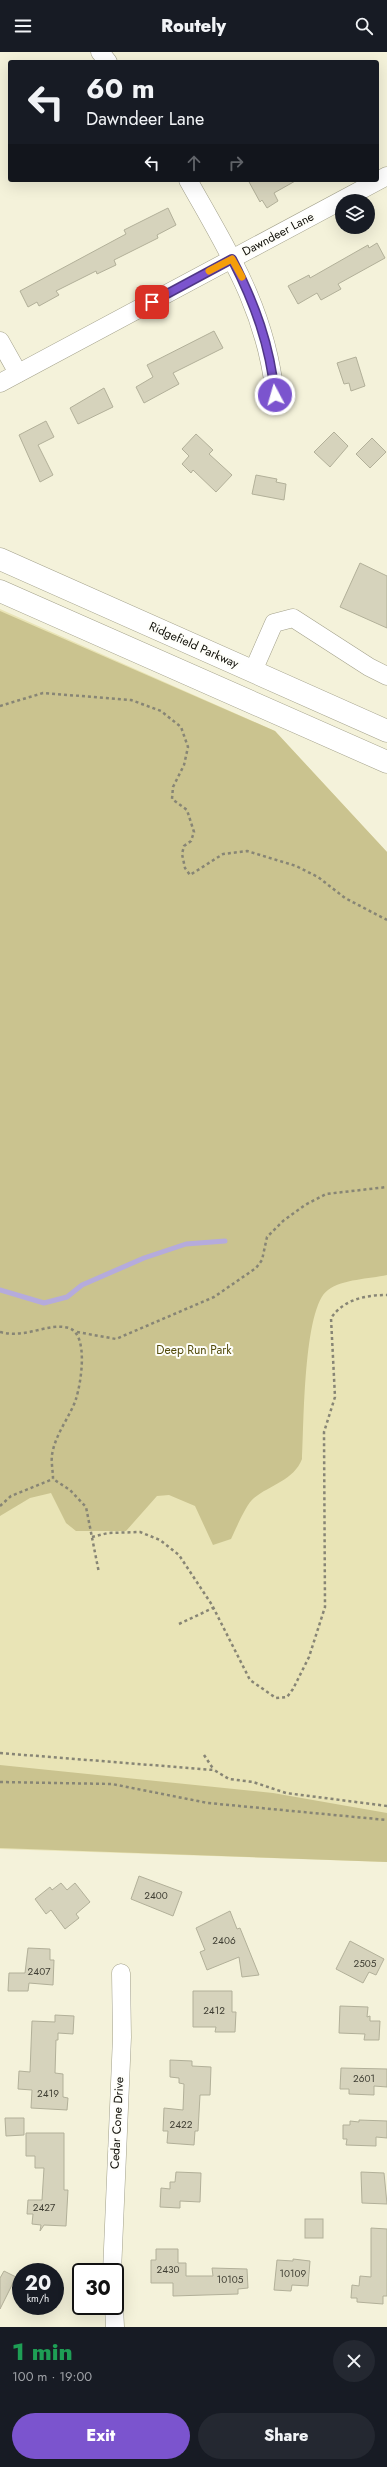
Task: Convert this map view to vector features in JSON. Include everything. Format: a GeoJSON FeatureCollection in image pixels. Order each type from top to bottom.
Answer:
{"type":"FeatureCollection","features":[{"type":"Feature","properties":{"kind":"main road","name":"Ridgefield Parkway"},"geometry":{"type":"LineString","coordinates":[[0,559],[387,731]]}},
{"type":"Feature","properties":{"kind":"main road"},"geometry":{"type":"LineString","coordinates":[[0,591],[387,762]]}},
{"type":"Feature","properties":{"kind":"street"},"geometry":{"type":"LineString","coordinates":[[100,52],[106,60]]}},
{"type":"Feature","properties":{"kind":"street"},"geometry":{"type":"LineString","coordinates":[[189,182],[232,259],[259,316],[272,368],[275,395]]}},
{"type":"Feature","properties":{"kind":"street","name":"Dawndeer Lane"},"geometry":{"type":"LineString","coordinates":[[0,383],[376,182]]}},
{"type":"Feature","properties":{"kind":"street"},"geometry":{"type":"LineString","coordinates":[[0,341],[18,373]]}},
{"type":"Feature","properties":{"kind":"street"},"geometry":{"type":"LineString","coordinates":[[253,671],[274,623],[293,618],[369,667],[387,676]]}},
{"type":"Feature","properties":{"kind":"street","name":"Cedar Cone Drive"},"geometry":{"type":"LineString","coordinates":[[112,2263],[122,2037],[121,1973]]}},
{"type":"Feature","properties":{"kind":"street"},"geometry":{"type":"LineString","coordinates":[[114,2315],[115,2327]]}},
{"type":"Feature","properties":{"kind":"path"},"geometry":{"type":"LineString","coordinates":[[0,706],[43,693],[131,700],[161,711],[181,727],[188,747],[184,765],[173,787],[172,799],[187,810],[194,832],[192,841],[184,846],[182,854],[185,868],[190,875],[223,854],[247,851],[296,866],[313,874],[345,898],[387,920]]}},
{"type":"Feature","properties":{"kind":"path"},"geometry":{"type":"LineString","coordinates":[[0,1332],[10,1334],[30,1334],[52,1327],[68,1328],[76,1332],[116,1339],[214,1297],[256,1268],[262,1260],[268,1237],[284,1221],[306,1205],[326,1194],[387,1187]]}},
{"type":"Feature","properties":{"kind":"path"},"geometry":{"type":"LineString","coordinates":[[92,1537],[108,1533],[140,1532],[160,1540],[179,1555],[213,1608],[250,1680],[276,1698],[287,1697],[294,1689],[309,1657],[325,1607],[324,1432],[335,1397],[331,1318],[336,1311],[349,1301],[373,1295],[387,1295]]}},
{"type":"Feature","properties":{"kind":"path"},"geometry":{"type":"LineString","coordinates":[[53,1479],[52,1454],[76,1399],[81,1376],[82,1343],[76,1332]]}},
{"type":"Feature","properties":{"kind":"path"},"geometry":{"type":"LineString","coordinates":[[0,1506],[12,1496],[53,1479]]}},
{"type":"Feature","properties":{"kind":"path"},"geometry":{"type":"LineString","coordinates":[[53,1479],[70,1490],[86,1507],[99,1573]]}},
{"type":"Feature","properties":{"kind":"path"},"geometry":{"type":"LineString","coordinates":[[179,1624],[213,1608]]}},
{"type":"Feature","properties":{"kind":"path"},"geometry":{"type":"LineString","coordinates":[[0,1753],[214,1770]]}},
{"type":"Feature","properties":{"kind":"path"},"geometry":{"type":"LineString","coordinates":[[204,1755],[214,1770],[229,1779],[253,1782],[286,1793],[387,1806]]}},
{"type":"Feature","properties":{"kind":"path"},"geometry":{"type":"LineString","coordinates":[[0,1782],[112,1784],[208,1803],[387,1820]]}},
{"type":"Feature","properties":{"kind":"green space","name":"Deep Run Park"},"geometry":{"type":"Polygon","coordinates":[[[0,609],[275,731],[387,852],[387,1862],[0,1849],[0,609]]]}},
{"type":"Feature","properties":{"kind":"green space","name":"Deep Run Park"},"geometry":{"type":"Polygon","coordinates":[[[0,611],[275,731],[387,852],[387,1275],[356,1280],[334,1286],[328,1290],[320,1301],[314,1319],[309,1343],[306,1369],[302,1459],[288,1477],[260,1493],[251,1501],[231,1539],[213,1545],[195,1506],[169,1495],[157,1496],[126,1531],[76,1531],[66,1523],[51,1493],[30,1498],[0,1516],[0,611]]]}},
{"type":"Feature","properties":{"kind":"green space"},"geometry":{"type":"Polygon","coordinates":[[[0,1765],[273,1793],[387,1813],[387,1862],[0,1848],[0,1765]]]}},
{"type":"Feature","properties":{"kind":"building"},"geometry":{"type":"Polygon","coordinates":[[[249,182],[293,182],[274,193],[278,201],[267,208],[262,200],[260,202],[249,182]]]}},
{"type":"Feature","properties":{"kind":"building"},"geometry":{"type":"Polygon","coordinates":[[[168,208],[176,225],[157,235],[158,238],[114,260],[116,265],[97,274],[96,271],[56,291],[59,295],[39,306],[37,302],[28,307],[20,291],[126,234],[124,230],[168,208]]]}},
{"type":"Feature","properties":{"kind":"building"},"geometry":{"type":"Polygon","coordinates":[[[377,243],[385,258],[338,284],[341,289],[321,300],[317,293],[298,304],[288,286],[309,275],[310,278],[368,245],[369,248],[377,243]]]}},
{"type":"Feature","properties":{"kind":"building"},"geometry":{"type":"Polygon","coordinates":[[[214,331],[223,348],[173,373],[179,384],[144,403],[136,387],[153,377],[147,365],[214,331]]]}},
{"type":"Feature","properties":{"kind":"building"},"geometry":{"type":"Polygon","coordinates":[[[356,357],[365,386],[351,391],[349,383],[344,384],[337,363],[356,357]]]}},
{"type":"Feature","properties":{"kind":"building"},"geometry":{"type":"Polygon","coordinates":[[[104,388],[113,407],[78,424],[70,408],[104,388]]]}},
{"type":"Feature","properties":{"kind":"building"},"geometry":{"type":"Polygon","coordinates":[[[46,421],[54,437],[38,445],[53,475],[40,482],[19,435],[46,421]]]}},
{"type":"Feature","properties":{"kind":"building"},"geometry":{"type":"Polygon","coordinates":[[[334,432],[348,446],[330,467],[314,452],[334,432]]]}},
{"type":"Feature","properties":{"kind":"building"},"geometry":{"type":"Polygon","coordinates":[[[196,434],[213,450],[209,454],[232,475],[216,492],[193,470],[191,473],[182,464],[189,456],[182,449],[196,434]]]}},
{"type":"Feature","properties":{"kind":"building"},"geometry":{"type":"Polygon","coordinates":[[[372,438],[386,452],[370,468],[356,454],[372,438]]]}},
{"type":"Feature","properties":{"kind":"building"},"geometry":{"type":"Polygon","coordinates":[[[256,475],[277,479],[276,482],[286,484],[284,500],[252,494],[256,475]]]}},
{"type":"Feature","properties":{"kind":"building"},"geometry":{"type":"Polygon","coordinates":[[[360,563],[387,576],[387,628],[340,607],[360,563]]]}},
{"type":"Feature","properties":{"kind":"building"},"geometry":{"type":"Polygon","coordinates":[[[139,1876],[182,1892],[173,1916],[131,1899],[139,1876]]]}},
{"type":"Feature","properties":{"kind":"building"},"geometry":{"type":"Polygon","coordinates":[[[61,1883],[67,1890],[75,1883],[90,1902],[76,1914],[79,1918],[65,1929],[51,1910],[46,1914],[35,1899],[50,1887],[52,1890],[61,1883]]]}},
{"type":"Feature","properties":{"kind":"building"},"geometry":{"type":"Polygon","coordinates":[[[230,1911],[237,1929],[240,1928],[259,1975],[242,1977],[239,1957],[207,1970],[200,1952],[205,1950],[196,1928],[230,1911]]]}},
{"type":"Feature","properties":{"kind":"building"},"geometry":{"type":"Polygon","coordinates":[[[350,1941],[384,1959],[376,1975],[369,1972],[363,1983],[336,1969],[350,1941]]]}},
{"type":"Feature","properties":{"kind":"building"},"geometry":{"type":"Polygon","coordinates":[[[28,1948],[50,1949],[50,1960],[54,1960],[53,1985],[29,1983],[28,1991],[8,1991],[9,1973],[25,1973],[28,1948]]]}},
{"type":"Feature","properties":{"kind":"building"},"geometry":{"type":"Polygon","coordinates":[[[193,1991],[232,1991],[232,2012],[236,2012],[235,2032],[215,2032],[216,2027],[193,2027],[193,1991]]]}},
{"type":"Feature","properties":{"kind":"building"},"geometry":{"type":"Polygon","coordinates":[[[340,2006],[368,2007],[367,2017],[370,2016],[370,2021],[380,2021],[379,2040],[364,2040],[365,2034],[339,2033],[340,2006]]]}},
{"type":"Feature","properties":{"kind":"building"},"geometry":{"type":"Polygon","coordinates":[[[55,2015],[74,2016],[73,2034],[58,2033],[58,2040],[56,2040],[55,2073],[63,2074],[63,2097],[68,2098],[67,2110],[31,2108],[32,2090],[18,2089],[19,2071],[30,2072],[32,2021],[55,2022],[55,2015]]]}},
{"type":"Feature","properties":{"kind":"building"},"geometry":{"type":"Polygon","coordinates":[[[170,2060],[192,2061],[192,2066],[211,2067],[210,2095],[200,2095],[198,2131],[195,2131],[194,2145],[167,2143],[168,2131],[163,2131],[164,2108],[183,2110],[184,2084],[179,2083],[179,2078],[170,2077],[170,2060]]]}},
{"type":"Feature","properties":{"kind":"building"},"geometry":{"type":"Polygon","coordinates":[[[341,2068],[387,2069],[387,2087],[374,2086],[374,2095],[349,2094],[349,2089],[340,2089],[341,2068]]]}},
{"type":"Feature","properties":{"kind":"building"},"geometry":{"type":"Polygon","coordinates":[[[5,2118],[24,2118],[24,2135],[6,2136],[5,2118]]]}},
{"type":"Feature","properties":{"kind":"building"},"geometry":{"type":"Polygon","coordinates":[[[359,2120],[387,2121],[387,2138],[376,2137],[376,2146],[346,2145],[347,2139],[343,2139],[343,2125],[350,2125],[350,2121],[359,2122],[359,2120]]]}},
{"type":"Feature","properties":{"kind":"building"},"geometry":{"type":"Polygon","coordinates":[[[26,2133],[64,2133],[64,2190],[68,2190],[66,2226],[44,2225],[40,2231],[41,2225],[32,2224],[33,2214],[27,2214],[28,2200],[42,2200],[44,2168],[35,2168],[35,2156],[26,2156],[26,2133]]]}},
{"type":"Feature","properties":{"kind":"building"},"geometry":{"type":"Polygon","coordinates":[[[176,2172],[201,2173],[200,2202],[180,2201],[180,2208],[160,2207],[161,2188],[170,2189],[170,2182],[175,2182],[176,2172]]]}},
{"type":"Feature","properties":{"kind":"building"},"geometry":{"type":"Polygon","coordinates":[[[361,2172],[384,2173],[387,2204],[362,2203],[361,2172]]]}},
{"type":"Feature","properties":{"kind":"building"},"geometry":{"type":"Polygon","coordinates":[[[305,2219],[323,2219],[323,2238],[305,2238],[305,2219]]]}},
{"type":"Feature","properties":{"kind":"building"},"geometry":{"type":"Polygon","coordinates":[[[371,2228],[387,2229],[387,2296],[383,2296],[383,2304],[357,2302],[357,2298],[351,2298],[352,2285],[359,2286],[360,2276],[371,2277],[371,2228]]]}},
{"type":"Feature","properties":{"kind":"building"},"geometry":{"type":"Polygon","coordinates":[[[156,2249],[178,2249],[178,2263],[186,2263],[186,2276],[213,2276],[212,2268],[247,2269],[248,2288],[238,2289],[238,2294],[173,2296],[173,2283],[151,2283],[151,2260],[156,2260],[156,2249]]]}},
{"type":"Feature","properties":{"kind":"building"},"geometry":{"type":"Polygon","coordinates":[[[293,2259],[310,2261],[308,2286],[292,2285],[291,2291],[274,2290],[277,2260],[293,2261],[293,2259]]]}},
{"type":"Feature","properties":{"kind":"building"},"geometry":{"type":"Polygon","coordinates":[[[4,2271],[12,2275],[12,2285],[0,2309],[0,2278],[4,2271]]]}},
{"type":"Feature","properties":{"kind":"waterway"},"geometry":{"type":"LineString","coordinates":[[0,1290],[44,1303],[67,1297],[82,1285],[144,1258],[186,1244],[225,1241]]}},
{"type":"Feature","properties":{"kind":"slow traffic"},"geometry":{"type":"LineString","coordinates":[[209,271],[232,259],[242,277]]}},
{"type":"Feature","properties":{"kind":"route"},"geometry":{"type":"LineString","coordinates":[[152,302],[232,259],[259,316],[272,368],[275,395]]}}]}
